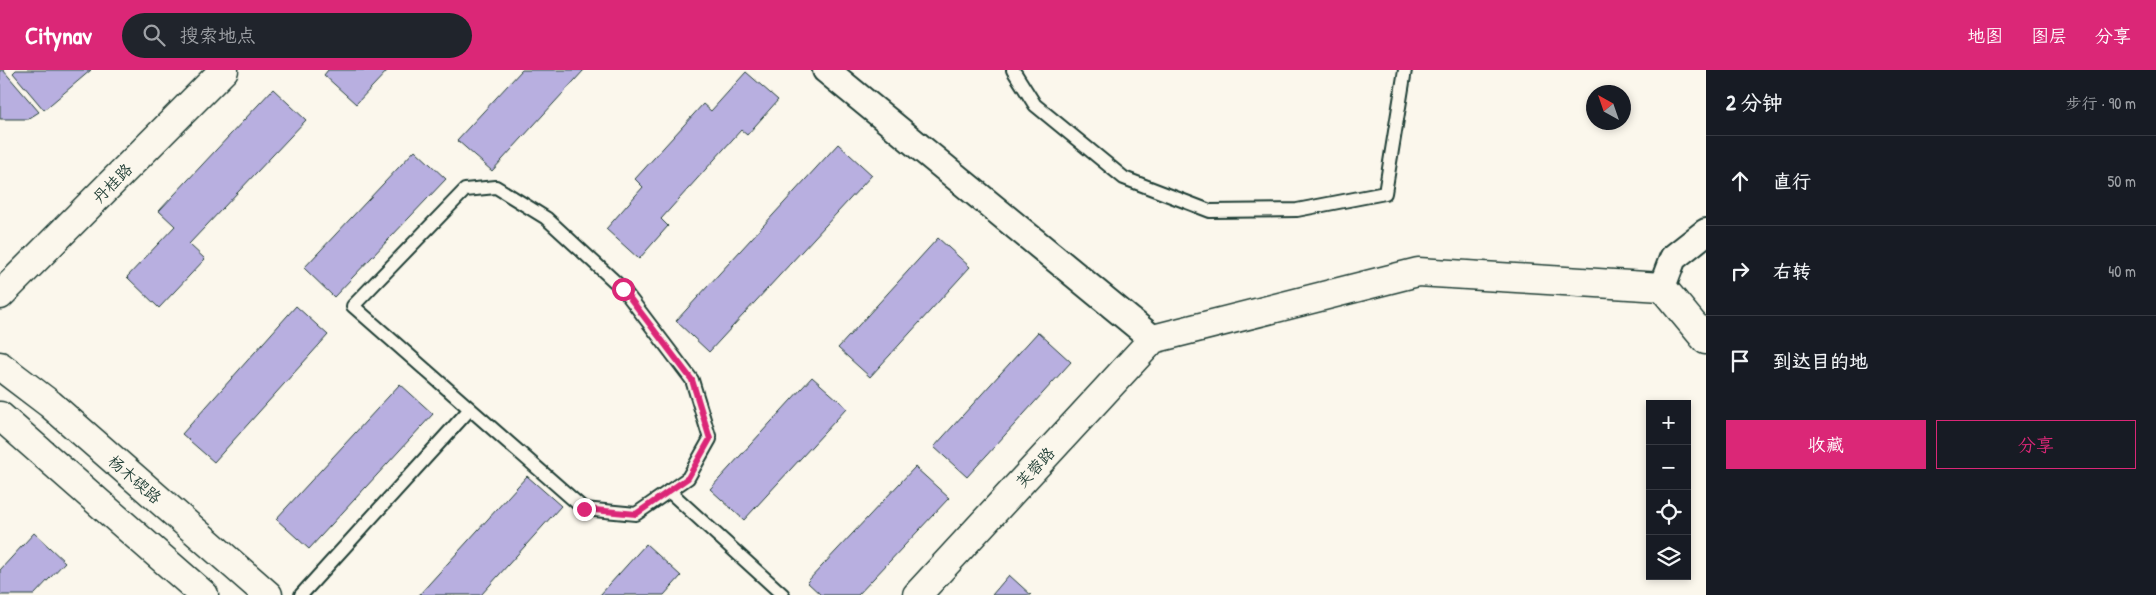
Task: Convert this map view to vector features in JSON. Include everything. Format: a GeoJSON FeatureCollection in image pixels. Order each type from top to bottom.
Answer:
{"type":"FeatureCollection","features":[{"type":"Feature","properties":{"kind":"street","name":"丹桂路"},"geometry":{"type":"LineString","coordinates":[[0,295],[224,70]]}},
{"type":"Feature","properties":{"kind":"street"},"geometry":{"type":"LineString","coordinates":[[826,70],[1153,339],[1418,272],[1662,287],[1706,340]]}},
{"type":"Feature","properties":{"kind":"street"},"geometry":{"type":"LineString","coordinates":[[1662,287],[1673,258],[1706,232]]}},
{"type":"Feature","properties":{"kind":"street","name":"芙蓉路"},"geometry":{"type":"LineString","coordinates":[[917,595],[1153,339]]}},
{"type":"Feature","properties":{"kind":"street","name":"杨木碶路"},"geometry":{"type":"LineString","coordinates":[[0,366],[50,404],[268,595]]}},
{"type":"Feature","properties":{"kind":"street"},"geometry":{"type":"LineString","coordinates":[[0,416],[204,595]]}},
{"type":"Feature","properties":{"kind":"lane"},"geometry":{"type":"LineString","coordinates":[[1013,70],[1035,105],[1124,178],[1210,211],[1297,210],[1385,193],[1406,70]]}},
{"type":"Feature","properties":{"kind":"lane"},"geometry":{"type":"LineString","coordinates":[[496,187],[546,218],[623,289],[692,380],[710,439],[688,478],[636,514],[584,509],[470,409],[353,306],[466,190],[496,187]]}},
{"type":"Feature","properties":{"kind":"lane"},"geometry":{"type":"LineString","coordinates":[[301,595],[470,409]]}},
{"type":"Feature","properties":{"kind":"lane"},"geometry":{"type":"LineString","coordinates":[[669,491],[783,595]]}},
{"type":"Feature","properties":{"kind":"building"},"geometry":{"type":"Polygon","coordinates":[[[0,70],[3,70],[39,112],[28,119],[0,119],[0,70]]]}},
{"type":"Feature","properties":{"kind":"building"},"geometry":{"type":"Polygon","coordinates":[[[16,70],[91,70],[44,110],[13,73],[16,70]]]}},
{"type":"Feature","properties":{"kind":"building"},"geometry":{"type":"Polygon","coordinates":[[[328,70],[388,70],[356,104],[324,75],[328,70]]]}},
{"type":"Feature","properties":{"kind":"building"},"geometry":{"type":"Polygon","coordinates":[[[522,70],[584,70],[492,171],[457,140],[522,70]]]}},
{"type":"Feature","properties":{"kind":"building"},"geometry":{"type":"Polygon","coordinates":[[[746,72],[778,100],[747,135],[741,130],[661,219],[668,226],[639,259],[606,229],[643,187],[635,179],[703,104],[711,111],[746,72]]]}},
{"type":"Feature","properties":{"kind":"building"},"geometry":{"type":"Polygon","coordinates":[[[273,89],[306,120],[189,244],[205,259],[159,308],[127,277],[175,226],[159,211],[273,89]]]}},
{"type":"Feature","properties":{"kind":"building"},"geometry":{"type":"Polygon","coordinates":[[[838,144],[872,175],[709,352],[676,321],[838,144]]]}},
{"type":"Feature","properties":{"kind":"building"},"geometry":{"type":"Polygon","coordinates":[[[415,150],[446,179],[334,297],[304,268],[415,150]]]}},
{"type":"Feature","properties":{"kind":"building"},"geometry":{"type":"Polygon","coordinates":[[[938,238],[970,267],[870,377],[838,348],[938,238]]]}},
{"type":"Feature","properties":{"kind":"building"},"geometry":{"type":"Polygon","coordinates":[[[296,306],[328,335],[214,462],[182,434],[296,306]]]}},
{"type":"Feature","properties":{"kind":"building"},"geometry":{"type":"Polygon","coordinates":[[[1038,332],[1071,362],[967,477],[934,447],[1038,332]]]}},
{"type":"Feature","properties":{"kind":"building"},"geometry":{"type":"Polygon","coordinates":[[[812,377],[847,408],[744,520],[710,489],[812,377]]]}},
{"type":"Feature","properties":{"kind":"building"},"geometry":{"type":"Polygon","coordinates":[[[400,384],[433,414],[309,549],[276,519],[400,384]]]}},
{"type":"Feature","properties":{"kind":"building"},"geometry":{"type":"Polygon","coordinates":[[[915,467],[949,498],[858,595],[821,595],[807,582],[915,467]]]}},
{"type":"Feature","properties":{"kind":"building"},"geometry":{"type":"Polygon","coordinates":[[[527,476],[561,506],[481,595],[419,595],[527,476]]]}},
{"type":"Feature","properties":{"kind":"building"},"geometry":{"type":"Polygon","coordinates":[[[34,533],[65,562],[34,595],[0,595],[0,570],[34,533]]]}},
{"type":"Feature","properties":{"kind":"building"},"geometry":{"type":"Polygon","coordinates":[[[646,544],[681,576],[664,595],[600,595],[646,544]]]}},
{"type":"Feature","properties":{"kind":"building"},"geometry":{"type":"Polygon","coordinates":[[[1009,575],[1031,595],[992,595],[1009,575]]]}},
{"type":"Feature","properties":{"kind":"route"},"geometry":{"type":"LineString","coordinates":[[584,509],[636,514],[688,478],[710,439],[692,380],[623,289]]}}]}
